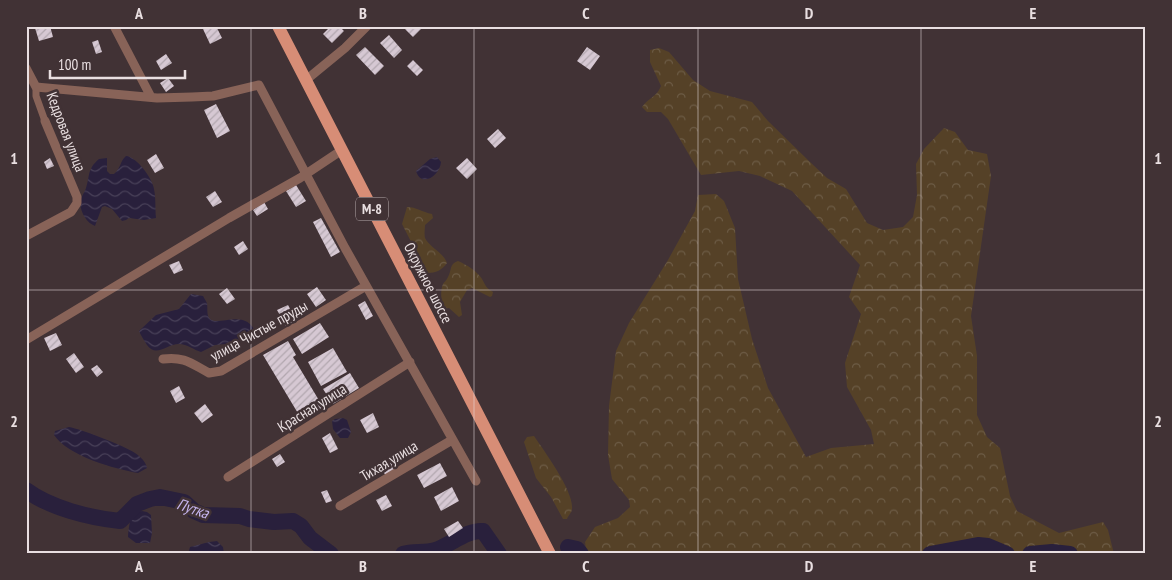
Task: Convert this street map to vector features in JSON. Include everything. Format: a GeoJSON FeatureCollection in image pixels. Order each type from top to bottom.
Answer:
{"type":"FeatureCollection","features":[{"type":"Feature","properties":{"kind":"main road","name":"Окружное шоссе"},"geometry":{"type":"LineString","coordinates":[[278,26],[550,554]]}},
{"type":"Feature","properties":{"kind":"street"},"geometry":{"type":"LineString","coordinates":[[114,26],[151,97]]}},
{"type":"Feature","properties":{"kind":"street"},"geometry":{"type":"LineString","coordinates":[[306,80],[345,48],[367,26]]}},
{"type":"Feature","properties":{"kind":"street","name":"Кедровая улица"},"geometry":{"type":"LineString","coordinates":[[26,68],[36,87],[38,103],[77,197],[76,208],[26,236]]}},
{"type":"Feature","properties":{"kind":"street"},"geometry":{"type":"LineString","coordinates":[[36,87],[151,97],[213,96],[259,85],[366,286],[452,440],[463,454],[476,480]]}},
{"type":"Feature","properties":{"kind":"street"},"geometry":{"type":"LineString","coordinates":[[26,340],[305,174],[342,150]]}},
{"type":"Feature","properties":{"kind":"street","name":"улица Чистые пруды"},"geometry":{"type":"LineString","coordinates":[[163,359],[175,357],[190,362],[209,373],[221,371],[366,286]]}},
{"type":"Feature","properties":{"kind":"street","name":"Красная улица"},"geometry":{"type":"LineString","coordinates":[[228,477],[410,362]]}},
{"type":"Feature","properties":{"kind":"street","name":"Тихая улица"},"geometry":{"type":"LineString","coordinates":[[340,506],[452,440]]}},
{"type":"Feature","properties":{"kind":"green space"},"geometry":{"type":"Polygon","coordinates":[[[659,48],[669,52],[693,80],[710,91],[752,102],[768,121],[827,178],[846,189],[867,223],[883,230],[903,227],[913,217],[917,195],[916,164],[924,149],[944,128],[955,132],[968,150],[987,154],[991,176],[971,316],[977,356],[977,415],[987,437],[1000,448],[1010,496],[1017,511],[1059,533],[1103,522],[1108,530],[1114,554],[587,554],[585,542],[595,527],[618,518],[630,507],[629,500],[612,479],[608,455],[609,406],[616,351],[629,323],[668,260],[695,211],[698,195],[716,194],[724,201],[735,228],[738,279],[752,339],[768,388],[806,457],[831,448],[874,444],[871,430],[847,387],[845,363],[861,314],[849,297],[860,265],[792,191],[760,176],[739,171],[701,175],[668,119],[661,112],[647,112],[642,107],[657,93],[661,86],[650,62],[650,50],[659,48]]]}},
{"type":"Feature","properties":{"kind":"green space"},"geometry":{"type":"Polygon","coordinates":[[[407,207],[432,214],[433,218],[425,225],[425,238],[443,256],[447,263],[438,271],[427,273],[402,224],[407,207]]]}},
{"type":"Feature","properties":{"kind":"green space"},"geometry":{"type":"Polygon","coordinates":[[[458,261],[475,271],[487,288],[493,292],[490,297],[472,288],[467,290],[460,302],[462,315],[459,317],[449,308],[444,309],[441,297],[443,284],[448,278],[452,266],[458,261]]]}},
{"type":"Feature","properties":{"kind":"green space"},"geometry":{"type":"Polygon","coordinates":[[[534,436],[568,492],[572,509],[567,519],[563,519],[551,497],[536,478],[524,442],[527,437],[534,436]]]}},
{"type":"Feature","properties":{"kind":"water"},"geometry":{"type":"Polygon","coordinates":[[[126,156],[139,164],[151,180],[155,192],[156,218],[144,220],[129,218],[122,221],[112,209],[105,206],[102,207],[95,226],[86,219],[80,203],[91,169],[99,159],[107,158],[107,171],[110,174],[114,174],[126,156]]]}},
{"type":"Feature","properties":{"kind":"water"},"geometry":{"type":"Polygon","coordinates":[[[437,157],[441,162],[434,175],[426,179],[418,176],[416,171],[430,159],[437,157]]]}},
{"type":"Feature","properties":{"kind":"water"},"geometry":{"type":"Polygon","coordinates":[[[191,294],[203,296],[207,303],[210,319],[214,321],[240,319],[246,321],[252,326],[256,334],[255,337],[235,343],[215,345],[201,352],[179,344],[158,350],[150,349],[139,331],[156,315],[179,309],[191,294]]]}},
{"type":"Feature","properties":{"kind":"water"},"geometry":{"type":"Polygon","coordinates":[[[343,418],[347,420],[351,432],[348,438],[340,438],[333,429],[332,421],[343,418]]]}},
{"type":"Feature","properties":{"kind":"water"},"geometry":{"type":"Polygon","coordinates":[[[69,427],[93,434],[130,450],[141,458],[147,468],[138,473],[105,465],[81,455],[70,449],[54,435],[55,431],[69,427]]]}},
{"type":"Feature","properties":{"kind":"water"},"geometry":{"type":"Polygon","coordinates":[[[142,511],[151,515],[152,533],[150,543],[136,543],[128,537],[132,518],[142,511]]]}},
{"type":"Feature","properties":{"kind":"water"},"geometry":{"type":"Polygon","coordinates":[[[217,541],[223,547],[224,554],[188,554],[190,547],[217,541]]]}},
{"type":"Feature","properties":{"kind":"building"},"geometry":{"type":"Polygon","coordinates":[[[50,26],[53,37],[39,41],[35,28],[50,26]]]}},
{"type":"Feature","properties":{"kind":"building"},"geometry":{"type":"Polygon","coordinates":[[[216,26],[222,38],[210,44],[203,29],[216,26]]]}},
{"type":"Feature","properties":{"kind":"building"},"geometry":{"type":"Polygon","coordinates":[[[331,26],[339,26],[344,31],[332,43],[323,34],[331,26]]]}},
{"type":"Feature","properties":{"kind":"building"},"geometry":{"type":"Polygon","coordinates":[[[402,26],[419,26],[421,29],[413,37],[402,26]]]}},
{"type":"Feature","properties":{"kind":"building"},"geometry":{"type":"Polygon","coordinates":[[[389,35],[402,50],[394,58],[380,43],[389,35]]]}},
{"type":"Feature","properties":{"kind":"building"},"geometry":{"type":"Polygon","coordinates":[[[98,40],[102,52],[96,54],[92,42],[98,40]]]}},
{"type":"Feature","properties":{"kind":"building"},"geometry":{"type":"Polygon","coordinates":[[[365,47],[384,66],[375,75],[356,55],[365,47]]]}},
{"type":"Feature","properties":{"kind":"building"},"geometry":{"type":"Polygon","coordinates":[[[587,47],[600,56],[590,70],[577,61],[587,47]]]}},
{"type":"Feature","properties":{"kind":"building"},"geometry":{"type":"Polygon","coordinates":[[[166,54],[172,63],[161,70],[156,61],[166,54]]]}},
{"type":"Feature","properties":{"kind":"building"},"geometry":{"type":"Polygon","coordinates":[[[413,60],[423,70],[417,76],[407,66],[413,60]]]}},
{"type":"Feature","properties":{"kind":"building"},"geometry":{"type":"Polygon","coordinates":[[[168,78],[174,86],[166,92],[160,83],[168,78]]]}},
{"type":"Feature","properties":{"kind":"building"},"geometry":{"type":"Polygon","coordinates":[[[216,104],[230,131],[217,138],[204,110],[216,104]]]}},
{"type":"Feature","properties":{"kind":"building"},"geometry":{"type":"Polygon","coordinates":[[[498,129],[506,138],[495,148],[487,139],[498,129]]]}},
{"type":"Feature","properties":{"kind":"building"},"geometry":{"type":"Polygon","coordinates":[[[156,154],[164,168],[155,173],[147,160],[156,154]]]}},
{"type":"Feature","properties":{"kind":"building"},"geometry":{"type":"Polygon","coordinates":[[[50,158],[54,166],[47,169],[44,162],[50,158]]]}},
{"type":"Feature","properties":{"kind":"building"},"geometry":{"type":"Polygon","coordinates":[[[467,158],[477,169],[467,179],[456,168],[467,158]]]}},
{"type":"Feature","properties":{"kind":"building"},"geometry":{"type":"Polygon","coordinates":[[[296,185],[306,201],[296,207],[286,191],[296,185]]]}},
{"type":"Feature","properties":{"kind":"building"},"geometry":{"type":"Polygon","coordinates":[[[215,191],[222,202],[213,207],[206,197],[215,191]]]}},
{"type":"Feature","properties":{"kind":"building"},"geometry":{"type":"Polygon","coordinates":[[[264,202],[268,209],[257,216],[253,210],[264,202]]]}},
{"type":"Feature","properties":{"kind":"building"},"geometry":{"type":"Polygon","coordinates":[[[321,218],[340,252],[331,257],[313,222],[321,218]]]}},
{"type":"Feature","properties":{"kind":"building"},"geometry":{"type":"Polygon","coordinates":[[[243,241],[248,249],[239,255],[234,247],[243,241]]]}},
{"type":"Feature","properties":{"kind":"building"},"geometry":{"type":"Polygon","coordinates":[[[179,261],[183,270],[174,274],[169,265],[179,261]]]}},
{"type":"Feature","properties":{"kind":"building"},"geometry":{"type":"Polygon","coordinates":[[[317,287],[326,300],[316,307],[307,294],[317,287]]]}},
{"type":"Feature","properties":{"kind":"building"},"geometry":{"type":"Polygon","coordinates":[[[227,288],[235,299],[227,304],[219,294],[227,288]]]}},
{"type":"Feature","properties":{"kind":"building"},"geometry":{"type":"Polygon","coordinates":[[[365,301],[373,316],[366,320],[358,305],[365,301]]]}},
{"type":"Feature","properties":{"kind":"building"},"geometry":{"type":"Polygon","coordinates":[[[288,305],[296,320],[286,326],[277,310],[288,305]]]}},
{"type":"Feature","properties":{"kind":"building"},"geometry":{"type":"Polygon","coordinates":[[[320,323],[329,337],[302,354],[293,339],[320,323]]]}},
{"type":"Feature","properties":{"kind":"building"},"geometry":{"type":"Polygon","coordinates":[[[56,333],[62,345],[50,351],[44,338],[56,333]]]}},
{"type":"Feature","properties":{"kind":"building"},"geometry":{"type":"Polygon","coordinates":[[[288,341],[296,355],[293,357],[323,407],[302,420],[263,355],[288,341]]]}},
{"type":"Feature","properties":{"kind":"building"},"geometry":{"type":"Polygon","coordinates":[[[333,348],[347,372],[321,386],[308,362],[333,348]]]}},
{"type":"Feature","properties":{"kind":"building"},"geometry":{"type":"Polygon","coordinates":[[[74,353],[84,367],[76,373],[66,359],[74,353]]]}},
{"type":"Feature","properties":{"kind":"building"},"geometry":{"type":"Polygon","coordinates":[[[97,365],[103,372],[97,377],[91,369],[97,365]]]}},
{"type":"Feature","properties":{"kind":"building"},"geometry":{"type":"Polygon","coordinates":[[[350,373],[359,388],[333,404],[323,389],[350,373]]]}},
{"type":"Feature","properties":{"kind":"building"},"geometry":{"type":"Polygon","coordinates":[[[179,386],[185,398],[176,403],[170,391],[179,386]]]}},
{"type":"Feature","properties":{"kind":"building"},"geometry":{"type":"Polygon","coordinates":[[[205,404],[213,415],[202,423],[194,413],[205,404]]]}},
{"type":"Feature","properties":{"kind":"building"},"geometry":{"type":"Polygon","coordinates":[[[373,413],[379,427],[367,433],[360,420],[373,413]]]}},
{"type":"Feature","properties":{"kind":"building"},"geometry":{"type":"Polygon","coordinates":[[[330,433],[338,449],[330,453],[322,438],[330,433]]]}},
{"type":"Feature","properties":{"kind":"building"},"geometry":{"type":"Polygon","coordinates":[[[280,454],[285,462],[277,467],[272,459],[280,454]]]}},
{"type":"Feature","properties":{"kind":"building"},"geometry":{"type":"Polygon","coordinates":[[[391,462],[396,470],[386,476],[381,468],[391,462]]]}},
{"type":"Feature","properties":{"kind":"building"},"geometry":{"type":"Polygon","coordinates":[[[440,463],[447,476],[424,488],[417,475],[440,463]]]}},
{"type":"Feature","properties":{"kind":"building"},"geometry":{"type":"Polygon","coordinates":[[[452,487],[459,501],[441,511],[434,497],[452,487]]]}},
{"type":"Feature","properties":{"kind":"building"},"geometry":{"type":"Polygon","coordinates":[[[327,490],[332,501],[326,503],[321,492],[327,490]]]}},
{"type":"Feature","properties":{"kind":"building"},"geometry":{"type":"Polygon","coordinates":[[[386,495],[392,506],[382,511],[376,500],[386,495]]]}},
{"type":"Feature","properties":{"kind":"building"},"geometry":{"type":"Polygon","coordinates":[[[458,521],[463,528],[449,537],[444,529],[458,521]]]}},
{"type":"Feature","properties":{"kind":"waterway","name":"Путка"},"geometry":{"type":"LineString","coordinates":[[26,490],[58,507],[120,521],[137,504],[160,497],[184,502],[194,511],[203,515],[240,516],[274,522],[293,521],[301,526],[310,538],[331,554]]}},
{"type":"Feature","properties":{"kind":"waterway","name":"Путка"},"geometry":{"type":"LineString","coordinates":[[403,554],[435,550],[477,531],[483,531],[499,554]]}},
{"type":"Feature","properties":{"kind":"waterway","name":"Путка"},"geometry":{"type":"LineString","coordinates":[[930,554],[978,545],[988,546],[1007,554]]}},
{"type":"Feature","properties":{"kind":"waterway","name":"Путка"},"geometry":{"type":"LineString","coordinates":[[568,547],[577,549],[581,554]]}},
{"type":"Feature","properties":{"kind":"waterway","name":"Путка"},"geometry":{"type":"LineString","coordinates":[[1030,554],[1052,552],[1070,554]]}}]}
